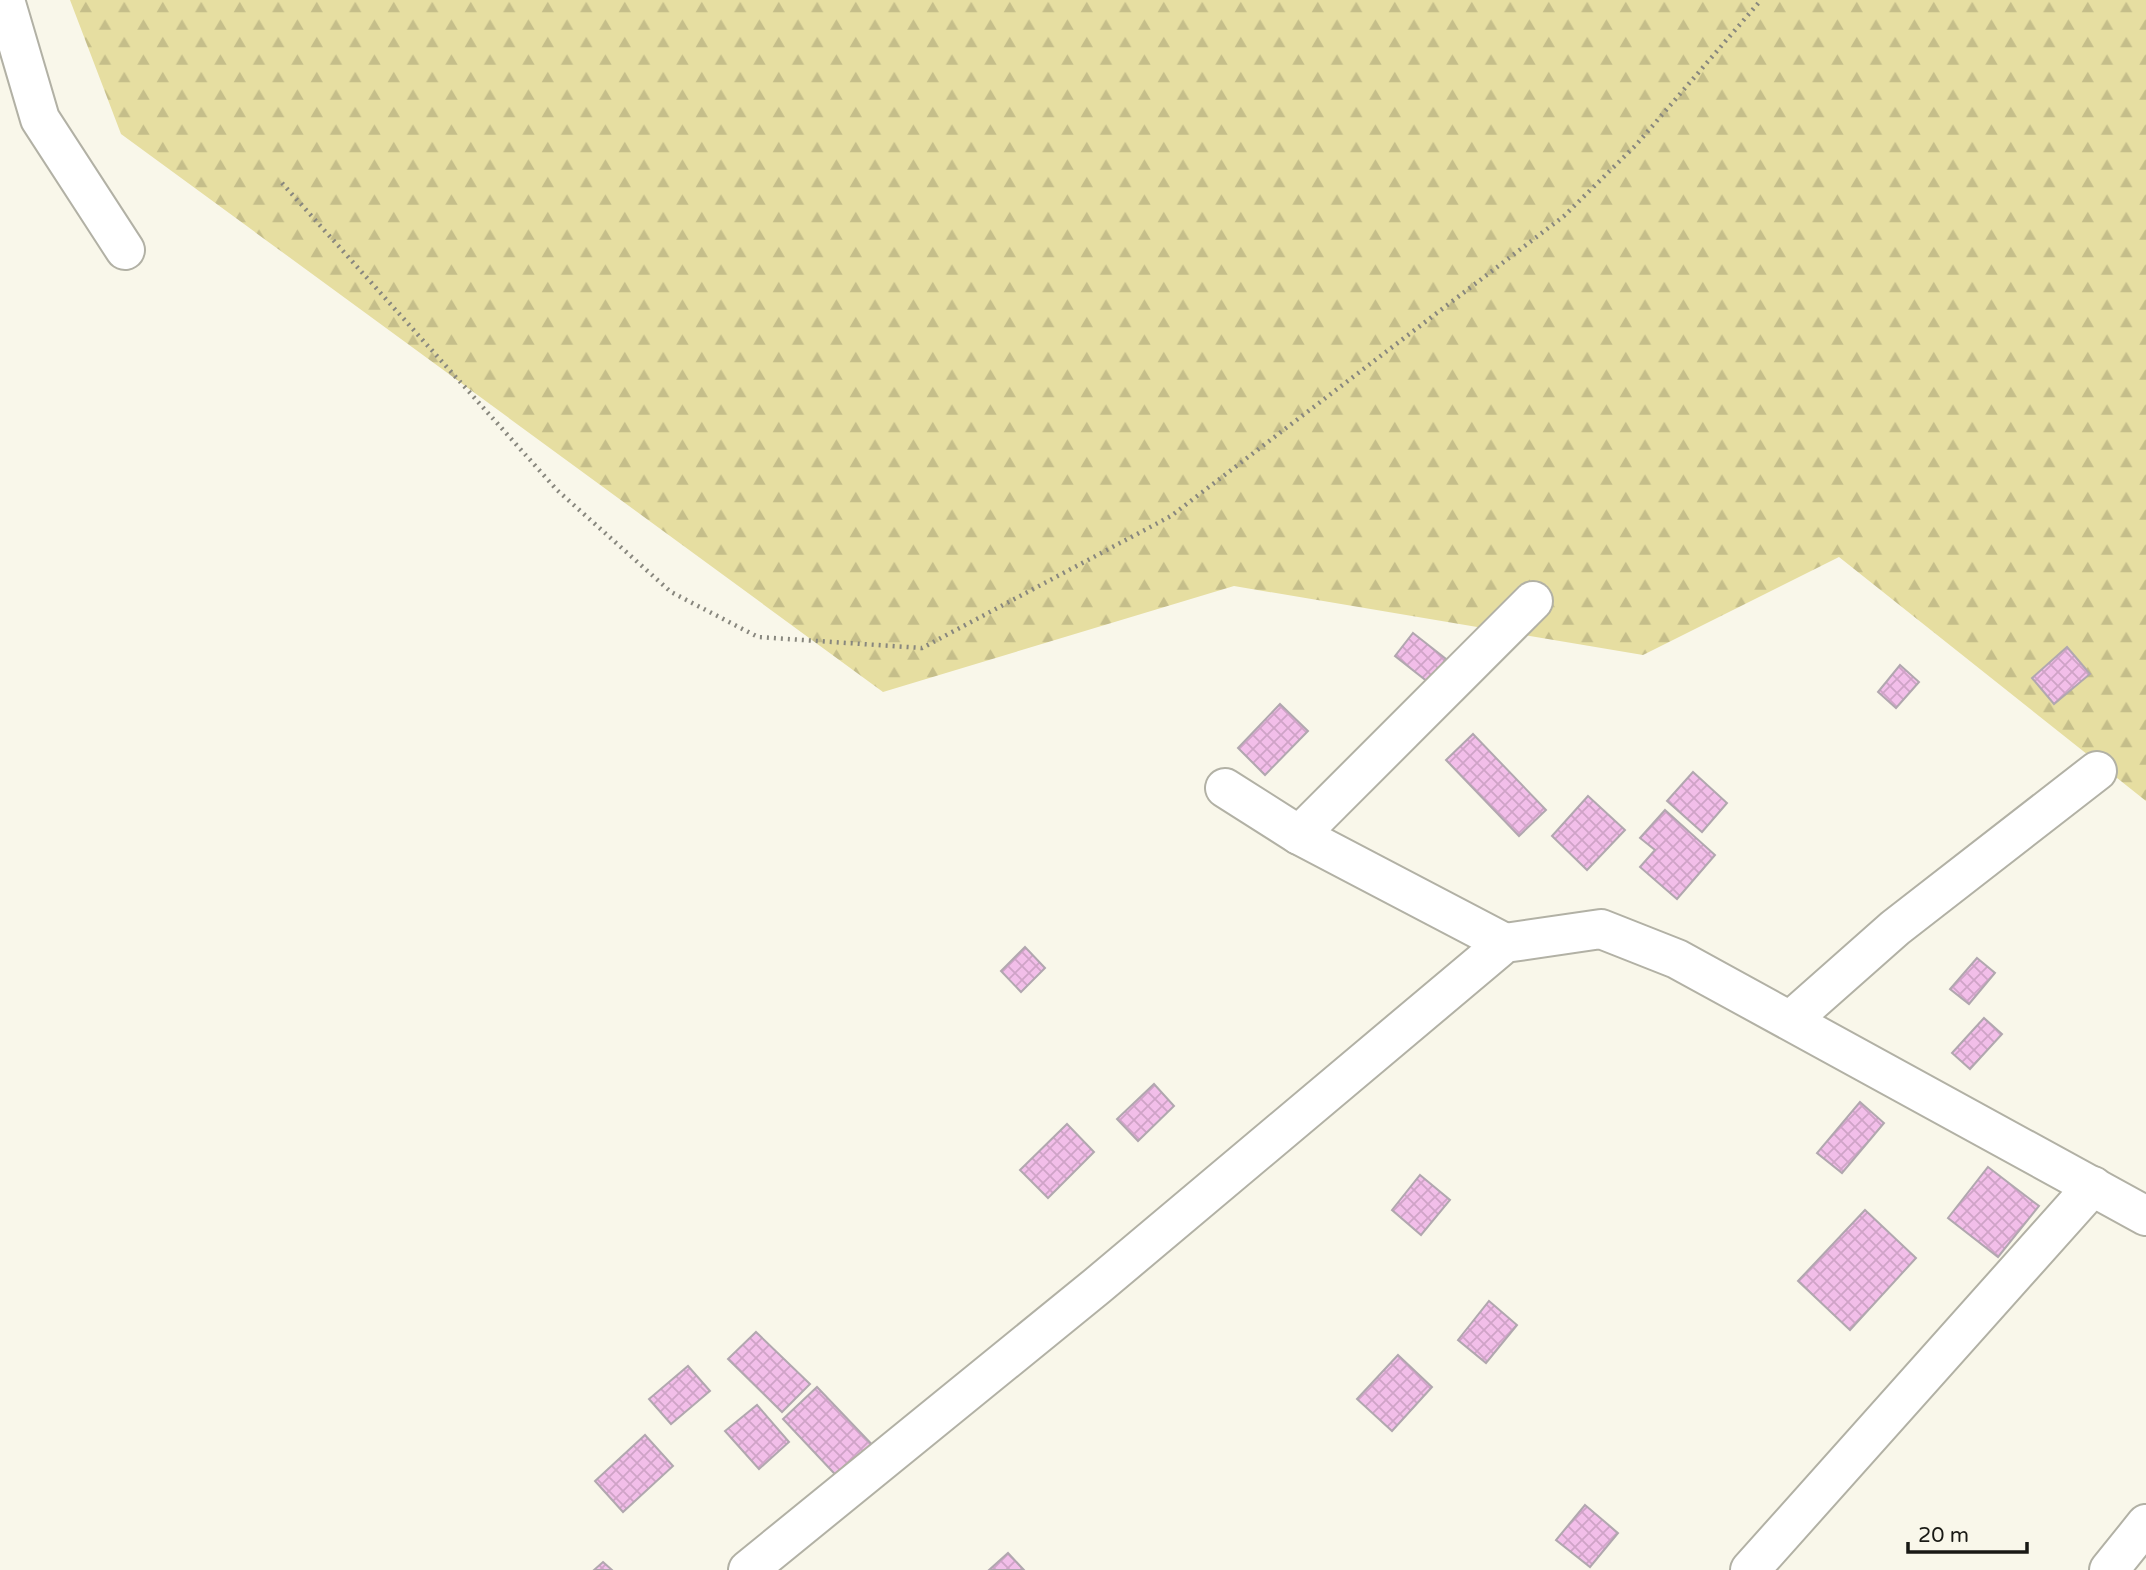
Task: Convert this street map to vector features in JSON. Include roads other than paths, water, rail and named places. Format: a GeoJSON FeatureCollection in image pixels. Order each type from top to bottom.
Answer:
{"type":"FeatureCollection","features":[{"type":"Feature","properties":{"kind":"street"},"geometry":{"type":"LineString","coordinates":[[5,0],[40,119],[125,250]]}},
{"type":"Feature","properties":{"kind":"street"},"geometry":{"type":"LineString","coordinates":[[1299,835],[1533,601]]}},
{"type":"Feature","properties":{"kind":"street"},"geometry":{"type":"LineString","coordinates":[[1791,1020],[1895,928],[2097,771]]}},
{"type":"Feature","properties":{"kind":"street"},"geometry":{"type":"LineString","coordinates":[[1225,788],[1299,835],[1505,943]]}},
{"type":"Feature","properties":{"kind":"street"},"geometry":{"type":"LineString","coordinates":[[748,1570],[1097,1286],[1505,943],[1601,929],[1677,959],[2146,1216]]}},
{"type":"Feature","properties":{"kind":"street"},"geometry":{"type":"LineString","coordinates":[[1750,1570],[2094,1186]]}},
{"type":"Feature","properties":{"kind":"street"},"geometry":{"type":"LineString","coordinates":[[2109,1570],[2146,1524]]}}]}
